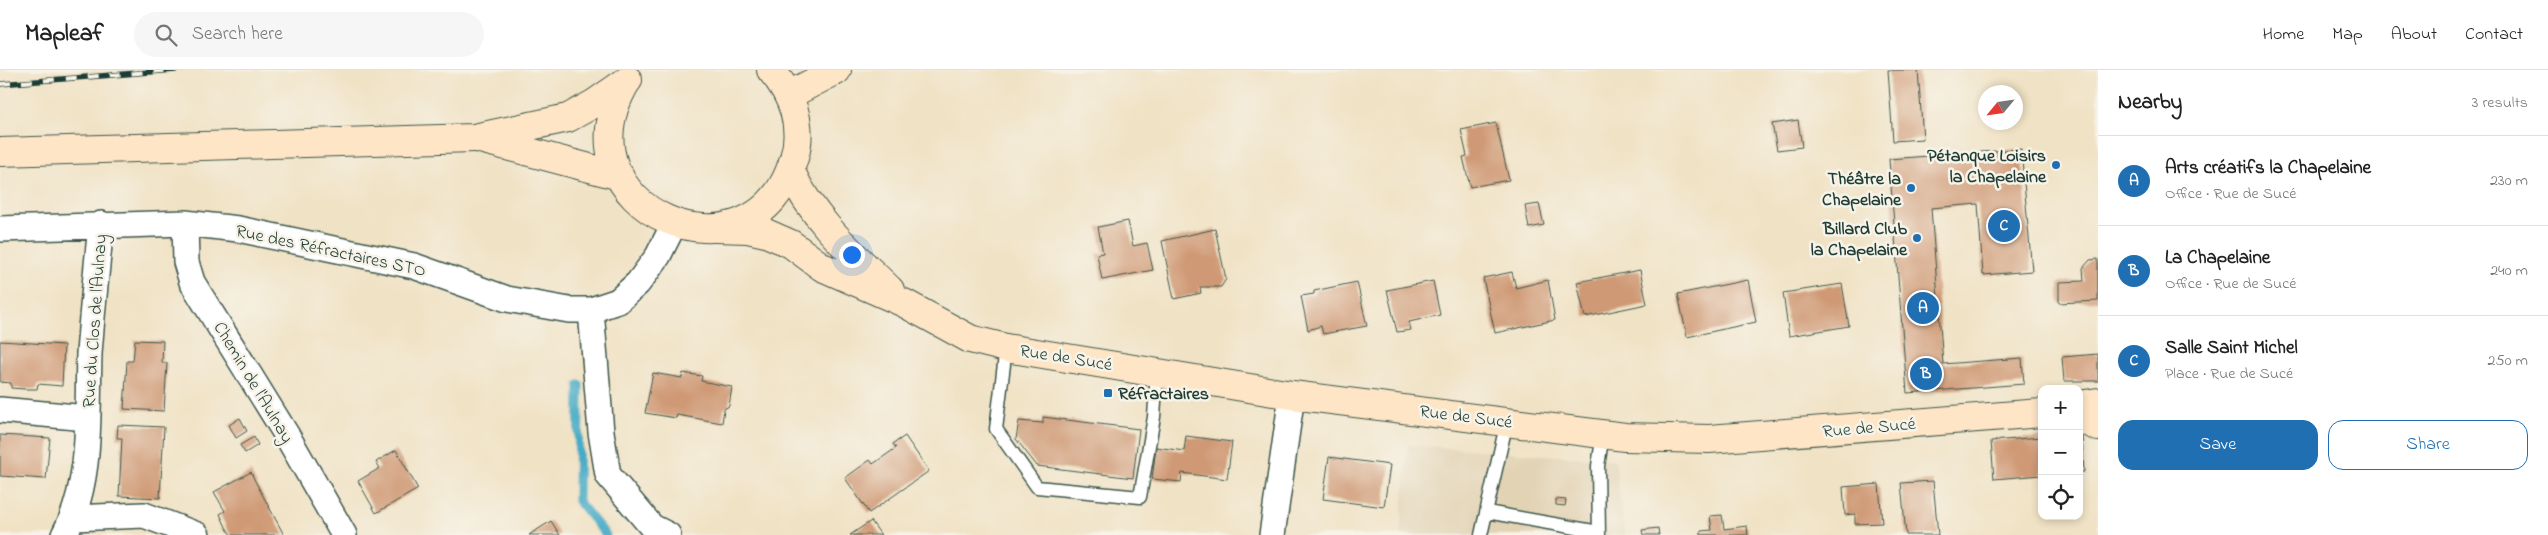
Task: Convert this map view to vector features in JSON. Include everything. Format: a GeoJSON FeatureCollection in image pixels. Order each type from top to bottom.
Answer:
{"type":"FeatureCollection","features":[{"type":"Feature","properties":{"kind":"street"},"geometry":{"type":"LineString","coordinates":[[715,228],[734,224],[763,208],[781,189],[791,172],[796,153],[798,133],[795,114],[789,95],[771,70]]}},
{"type":"Feature","properties":{"kind":"street"},"geometry":{"type":"LineString","coordinates":[[789,95],[836,70]]}},
{"type":"Feature","properties":{"kind":"street"},"geometry":{"type":"LineString","coordinates":[[0,152],[474,138],[568,118],[595,103],[632,75]]}},
{"type":"Feature","properties":{"kind":"street"},"geometry":{"type":"LineString","coordinates":[[632,75],[620,92],[611,120],[611,148],[620,176],[642,206],[674,224]]}},
{"type":"Feature","properties":{"kind":"street"},"geometry":{"type":"LineString","coordinates":[[474,138],[620,176]]}},
{"type":"Feature","properties":{"kind":"street","name":"Rue de Sucé"},"geometry":{"type":"LineString","coordinates":[[791,172],[810,206],[840,242],[904,303]]}},
{"type":"Feature","properties":{"kind":"street","name":"Rue des Réfractaires STO"},"geometry":{"type":"LineString","coordinates":[[0,229],[101,224],[185,223],[238,229],[414,266],[507,299],[569,310],[591,310],[618,301],[645,275],[674,224]]}},
{"type":"Feature","properties":{"kind":"street","name":"Chemin de l'Aulnay"},"geometry":{"type":"LineString","coordinates":[[185,223],[186,262],[192,282],[286,434],[344,535]]}},
{"type":"Feature","properties":{"kind":"street","name":"Rue du Clos de l'Aulnay"},"geometry":{"type":"LineString","coordinates":[[101,224],[82,474],[69,527],[144,515],[197,535]]}},
{"type":"Feature","properties":{"kind":"street","name":"Rue de Sucé"},"geometry":{"type":"LineString","coordinates":[[674,224],[694,228],[748,229],[766,232],[791,244],[822,267],[904,303],[970,338],[1006,348],[1292,395],[1658,440],[1709,439],[2038,412]]}},
{"type":"Feature","properties":{"kind":"street"},"geometry":{"type":"LineString","coordinates":[[591,310],[598,406],[608,475],[652,527],[668,535]]}},
{"type":"Feature","properties":{"kind":"street"},"geometry":{"type":"LineString","coordinates":[[1272,535],[1292,395]]}},
{"type":"Feature","properties":{"kind":"street"},"geometry":{"type":"LineString","coordinates":[[2083,404],[2098,402]]}},
{"type":"Feature","properties":{"kind":"street","name":"Rue du Clos de l'Aulnay"},"geometry":{"type":"LineString","coordinates":[[0,410],[87,418]]}},
{"type":"Feature","properties":{"kind":"street"},"geometry":{"type":"LineString","coordinates":[[2083,420],[2098,427]]}},
{"type":"Feature","properties":{"kind":"lane"},"geometry":{"type":"LineString","coordinates":[[1006,348],[996,429],[1037,487],[1140,497],[1154,417],[1157,372]]}},
{"type":"Feature","properties":{"kind":"lane"},"geometry":{"type":"LineString","coordinates":[[1481,535],[1506,421]]}},
{"type":"Feature","properties":{"kind":"lane"},"geometry":{"type":"LineString","coordinates":[[1487,512],[1599,534],[1598,466],[1602,434]]}},
{"type":"Feature","properties":{"kind":"shaded area"},"geometry":{"type":"Polygon","coordinates":[[[1408,445],[1615,460],[1625,535],[1400,535],[1408,445]]]}},
{"type":"Feature","properties":{"kind":"building"},"geometry":{"type":"Polygon","coordinates":[[[1888,70],[1918,70],[1923,139],[1893,141],[1888,70]]]}},
{"type":"Feature","properties":{"kind":"building"},"geometry":{"type":"Polygon","coordinates":[[[1798,120],[1802,147],[1777,150],[1772,124],[1798,120]]]}},
{"type":"Feature","properties":{"kind":"building"},"geometry":{"type":"Polygon","coordinates":[[[1496,123],[1509,180],[1470,187],[1463,157],[1467,156],[1461,130],[1496,123]]]}},
{"type":"Feature","properties":{"kind":"building"},"geometry":{"type":"Polygon","coordinates":[[[2021,149],[2032,271],[1983,275],[1978,204],[1931,208],[1943,364],[2022,358],[2024,384],[1907,393],[1889,159],[2021,149]]]}},
{"type":"Feature","properties":{"kind":"building"},"geometry":{"type":"Polygon","coordinates":[[[1539,204],[1544,225],[1529,228],[1525,206],[1539,204]]]}},
{"type":"Feature","properties":{"kind":"building"},"geometry":{"type":"Polygon","coordinates":[[[1128,221],[1133,246],[1147,243],[1153,270],[1102,280],[1097,254],[1103,253],[1098,227],[1128,221]]]}},
{"type":"Feature","properties":{"kind":"building"},"geometry":{"type":"Polygon","coordinates":[[[1215,229],[1226,279],[1221,287],[1200,287],[1201,293],[1174,299],[1162,241],[1215,229]]]}},
{"type":"Feature","properties":{"kind":"building"},"geometry":{"type":"Polygon","coordinates":[[[2098,259],[2098,301],[2059,303],[2059,282],[2084,281],[2083,268],[2090,260],[2098,259]]]}},
{"type":"Feature","properties":{"kind":"building"},"geometry":{"type":"Polygon","coordinates":[[[1640,270],[1647,304],[1585,317],[1577,282],[1640,270]]]}},
{"type":"Feature","properties":{"kind":"building"},"geometry":{"type":"Polygon","coordinates":[[[1512,272],[1516,288],[1548,280],[1555,320],[1495,333],[1483,278],[1512,272]]]}},
{"type":"Feature","properties":{"kind":"building"},"geometry":{"type":"Polygon","coordinates":[[[1748,280],[1756,322],[1687,337],[1678,294],[1748,280]]]}},
{"type":"Feature","properties":{"kind":"building"},"geometry":{"type":"Polygon","coordinates":[[[1433,281],[1440,315],[1409,322],[1411,330],[1397,332],[1387,290],[1433,281]]]}},
{"type":"Feature","properties":{"kind":"building"},"geometry":{"type":"Polygon","coordinates":[[[1357,282],[1367,326],[1323,334],[1321,326],[1308,330],[1301,296],[1314,294],[1314,291],[1357,282]]]}},
{"type":"Feature","properties":{"kind":"building"},"geometry":{"type":"Polygon","coordinates":[[[1842,284],[1849,326],[1789,336],[1783,293],[1842,284]]]}},
{"type":"Feature","properties":{"kind":"building"},"geometry":{"type":"Polygon","coordinates":[[[135,340],[163,341],[162,363],[167,363],[164,411],[124,409],[127,361],[133,361],[135,340]]]}},
{"type":"Feature","properties":{"kind":"building"},"geometry":{"type":"Polygon","coordinates":[[[0,341],[64,345],[62,386],[38,384],[37,389],[24,389],[11,388],[11,383],[0,382],[0,341]]]}},
{"type":"Feature","properties":{"kind":"building"},"geometry":{"type":"Polygon","coordinates":[[[2098,354],[2098,381],[2064,381],[2062,357],[2098,354]]]}},
{"type":"Feature","properties":{"kind":"building"},"geometry":{"type":"Polygon","coordinates":[[[653,373],[682,378],[683,373],[702,376],[701,381],[732,387],[729,406],[724,409],[722,423],[677,415],[676,418],[645,413],[653,373]]]}},
{"type":"Feature","properties":{"kind":"building"},"geometry":{"type":"Polygon","coordinates":[[[1043,417],[1139,429],[1133,478],[1037,466],[1016,439],[1019,421],[1043,423],[1043,417]]]}},
{"type":"Feature","properties":{"kind":"building"},"geometry":{"type":"Polygon","coordinates":[[[240,418],[247,431],[236,438],[229,425],[240,418]]]}},
{"type":"Feature","properties":{"kind":"building"},"geometry":{"type":"Polygon","coordinates":[[[118,425],[164,427],[160,498],[119,496],[122,438],[117,438],[118,425]]]}},
{"type":"Feature","properties":{"kind":"building"},"geometry":{"type":"Polygon","coordinates":[[[0,435],[50,438],[46,479],[0,476],[0,435]]]}},
{"type":"Feature","properties":{"kind":"building"},"geometry":{"type":"Polygon","coordinates":[[[905,436],[929,471],[869,513],[845,478],[870,460],[873,464],[896,448],[893,444],[905,436]]]}},
{"type":"Feature","properties":{"kind":"building"},"geometry":{"type":"Polygon","coordinates":[[[1186,436],[1232,442],[1227,479],[1182,473],[1181,482],[1152,479],[1156,447],[1184,451],[1186,436]]]}},
{"type":"Feature","properties":{"kind":"building"},"geometry":{"type":"Polygon","coordinates":[[[254,437],[258,445],[245,453],[240,445],[254,437]]]}},
{"type":"Feature","properties":{"kind":"building"},"geometry":{"type":"Polygon","coordinates":[[[2038,437],[2038,475],[1994,479],[1991,441],[2038,437]]]}},
{"type":"Feature","properties":{"kind":"building"},"geometry":{"type":"Polygon","coordinates":[[[396,450],[418,489],[376,513],[358,481],[380,468],[376,462],[396,450]]]}},
{"type":"Feature","properties":{"kind":"building"},"geometry":{"type":"Polygon","coordinates":[[[1329,457],[1390,465],[1384,507],[1323,499],[1329,457]]]}},
{"type":"Feature","properties":{"kind":"building"},"geometry":{"type":"Polygon","coordinates":[[[251,472],[284,535],[231,535],[226,527],[220,514],[225,511],[214,492],[251,472]]]}},
{"type":"Feature","properties":{"kind":"building"},"geometry":{"type":"Polygon","coordinates":[[[1933,481],[1938,535],[1906,535],[1901,483],[1933,481]]]}},
{"type":"Feature","properties":{"kind":"building"},"geometry":{"type":"Polygon","coordinates":[[[1879,484],[1882,523],[1855,524],[1855,514],[1845,515],[1843,487],[1879,484]]]}},
{"type":"Feature","properties":{"kind":"building"},"geometry":{"type":"Polygon","coordinates":[[[1556,499],[1566,500],[1565,506],[1556,505],[1556,499]]]}},
{"type":"Feature","properties":{"kind":"building"},"geometry":{"type":"Polygon","coordinates":[[[1722,515],[1724,529],[1747,526],[1748,535],[1701,535],[1701,531],[1712,530],[1710,516],[1722,515]]]}},
{"type":"Feature","properties":{"kind":"building"},"geometry":{"type":"Polygon","coordinates":[[[551,521],[560,535],[529,535],[551,521]]]}},
{"type":"Feature","properties":{"kind":"building"},"geometry":{"type":"Polygon","coordinates":[[[871,521],[881,535],[850,535],[871,521]]]}},
{"type":"Feature","properties":{"kind":"building"},"geometry":{"type":"Polygon","coordinates":[[[1658,528],[1659,535],[1643,535],[1642,530],[1658,528]]]}},
{"type":"Feature","properties":{"kind":"waterway"},"geometry":{"type":"LineString","coordinates":[[579,385],[578,501],[606,535]]}},
{"type":"Feature","properties":{"kind":"railway"},"geometry":{"type":"LineString","coordinates":[[0,84],[175,70]]}},
{"type":"Feature","properties":{"kind":"place","name":"Pétanque Loisirs la Chapelaine"},"geometry":{"type":"Point","coordinates":[2056,165]}},
{"type":"Feature","properties":{"kind":"place","name":"Théâtre la Chapelaine"},"geometry":{"type":"Point","coordinates":[1911,188]}},
{"type":"Feature","properties":{"kind":"place","name":"Salle Saint Michel"},"geometry":{"type":"Point","coordinates":[2004,226]}},
{"type":"Feature","properties":{"kind":"place","name":"Billard Club la Chapelaine"},"geometry":{"type":"Point","coordinates":[1917,238]}},
{"type":"Feature","properties":{"kind":"place","name":"Arts créatifs la Chapelaine"},"geometry":{"type":"Point","coordinates":[1923,308]}},
{"type":"Feature","properties":{"kind":"place","name":"La Chapelaine"},"geometry":{"type":"Point","coordinates":[1926,374]}},
{"type":"Feature","properties":{"kind":"place","name":"Réfractaires"},"geometry":{"type":"Point","coordinates":[1108,393]}}]}
